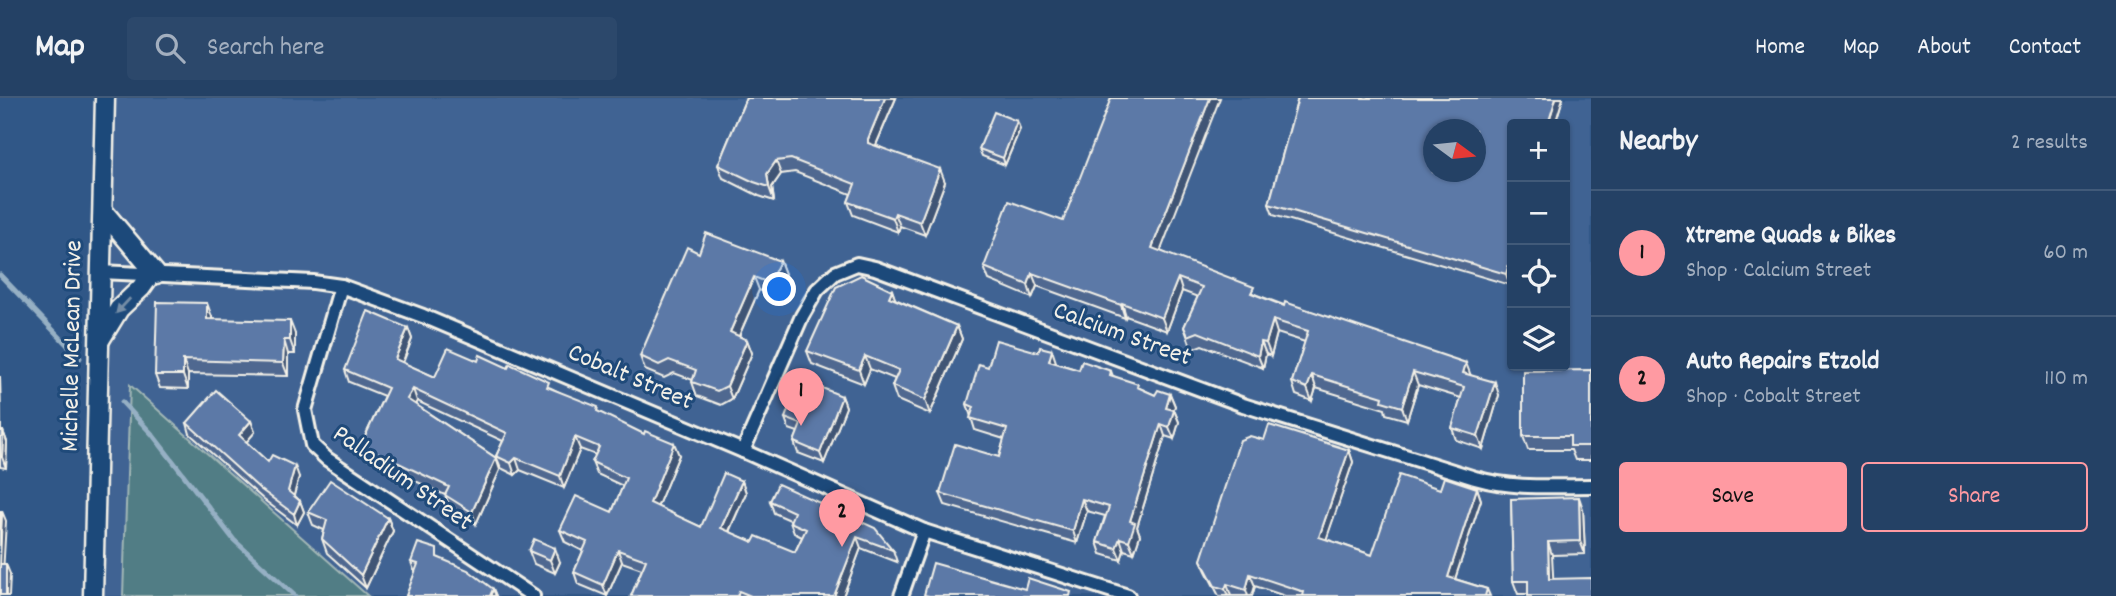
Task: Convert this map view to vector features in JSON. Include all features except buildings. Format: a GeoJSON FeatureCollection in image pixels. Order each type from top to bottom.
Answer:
{"type":"FeatureCollection","features":[{"type":"Feature","properties":{"kind":"street","name":"Michelle McLean Drive"},"geometry":{"type":"LineString","coordinates":[[93,596],[104,98]]}},
{"type":"Feature","properties":{"kind":"street"},"geometry":{"type":"LineString","coordinates":[[99,341],[119,309],[153,274],[103,211]]}},
{"type":"Feature","properties":{"kind":"street","name":"Calcium Street"},"geometry":{"type":"LineString","coordinates":[[743,451],[802,316],[817,290],[835,273],[857,264],[875,268],[1243,405],[1475,478],[1519,486],[1591,486]]}},
{"type":"Feature","properties":{"kind":"street","name":"Cobalt Street"},"geometry":{"type":"LineString","coordinates":[[100,272],[313,282],[341,286],[423,316],[743,451],[924,531],[1128,596]]}},
{"type":"Feature","properties":{"kind":"street","name":"Palladium Street"},"geometry":{"type":"LineString","coordinates":[[341,286],[305,410],[312,445],[327,460],[533,596]]}},
{"type":"Feature","properties":{"kind":"street"},"geometry":{"type":"LineString","coordinates":[[901,596],[924,531]]}},
{"type":"Feature","properties":{"kind":"shaded area"},"geometry":{"type":"Polygon","coordinates":[[[105,98],[1591,98],[1591,596],[93,596],[105,98]]]}},
{"type":"Feature","properties":{"kind":"green space"},"geometry":{"type":"Polygon","coordinates":[[[130,385],[368,596],[123,596],[130,385]]]}},
{"type":"Feature","properties":{"kind":"waterway"},"geometry":{"type":"LineString","coordinates":[[0,275],[80,358]]}},
{"type":"Feature","properties":{"kind":"waterway"},"geometry":{"type":"LineString","coordinates":[[122,402],[152,434],[234,540],[295,596]]}},
{"type":"Feature","properties":{"kind":"place","name":"Xtreme Quads & Bikes"},"geometry":{"type":"Point","coordinates":[801,426]}},
{"type":"Feature","properties":{"kind":"place","name":"Auto Repairs Etzold"},"geometry":{"type":"Point","coordinates":[842,547]}}]}
